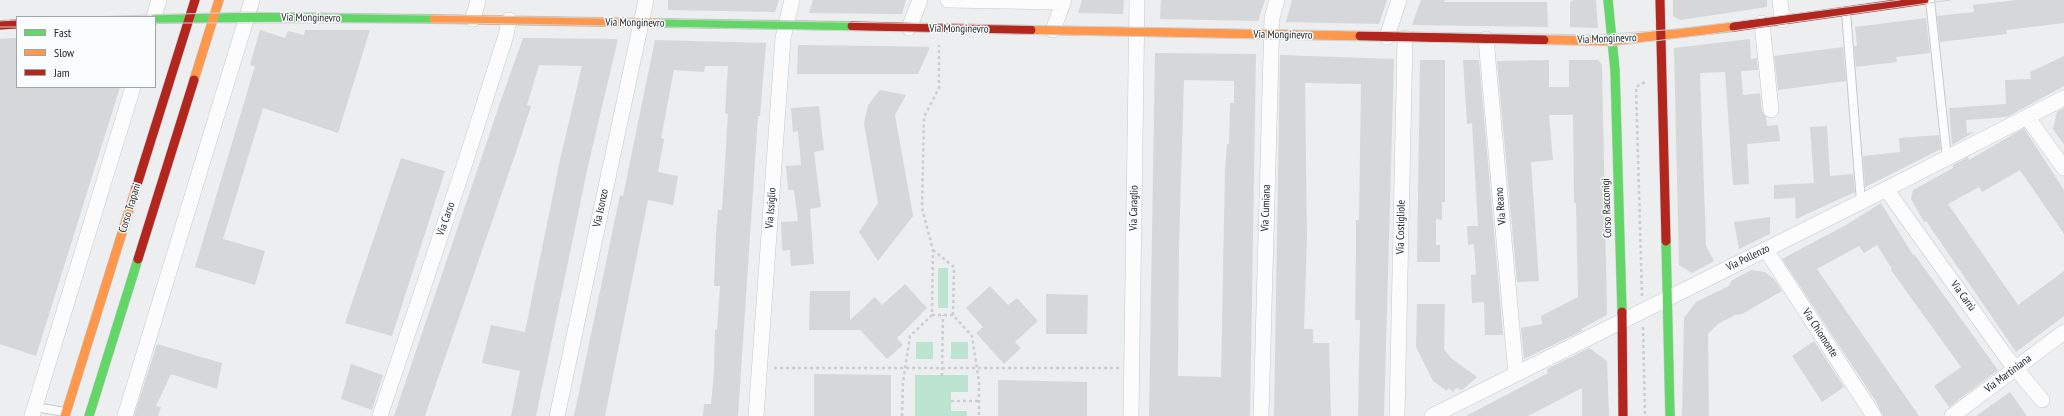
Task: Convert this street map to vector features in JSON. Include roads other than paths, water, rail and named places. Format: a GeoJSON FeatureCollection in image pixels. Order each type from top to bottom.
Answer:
{"type":"FeatureCollection","features":[{"type":"Feature","properties":{"kind":"street"},"geometry":{"type":"LineString","coordinates":[[155,16],[159,0]]}},
{"type":"Feature","properties":{"kind":"street","name":"Corso Trapani"},"geometry":{"type":"LineString","coordinates":[[65,414],[195,0]]}},
{"type":"Feature","properties":{"kind":"street","name":"Corso Trapani"},"geometry":{"type":"LineString","coordinates":[[89,416],[219,0]]}},
{"type":"Feature","properties":{"kind":"street"},"geometry":{"type":"LineString","coordinates":[[125,416],[252,0]]}},
{"type":"Feature","properties":{"kind":"street"},"geometry":{"type":"LineString","coordinates":[[473,19],[478,0]]}},
{"type":"Feature","properties":{"kind":"street","name":"Via Isonzo"},"geometry":{"type":"LineString","coordinates":[[557,416],[646,0]]}},
{"type":"Feature","properties":{"kind":"street","name":"Via Issiglio"},"geometry":{"type":"LineString","coordinates":[[756,416],[785,26],[792,0]]}},
{"type":"Feature","properties":{"kind":"street"},"geometry":{"type":"LineString","coordinates":[[910,28],[920,0]]}},
{"type":"Feature","properties":{"kind":"street"},"geometry":{"type":"LineString","coordinates":[[948,0],[1063,1],[1054,30]]}},
{"type":"Feature","properties":{"kind":"street","name":"Via Caraglio"},"geometry":{"type":"LineString","coordinates":[[1131,416],[1137,0]]}},
{"type":"Feature","properties":{"kind":"street","name":"Via Cumiana"},"geometry":{"type":"LineString","coordinates":[[1261,416],[1271,35],[1272,18],[1277,0]]}},
{"type":"Feature","properties":{"kind":"street"},"geometry":{"type":"LineString","coordinates":[[1387,37],[1400,0]]}},
{"type":"Feature","properties":{"kind":"street","name":"Corso Racconigi"},"geometry":{"type":"LineString","coordinates":[[1608,0],[1614,62],[1622,321],[1623,416]]}},
{"type":"Feature","properties":{"kind":"street"},"geometry":{"type":"LineString","coordinates":[[1660,0],[1670,416]]}},
{"type":"Feature","properties":{"kind":"street"},"geometry":{"type":"LineString","coordinates":[[1780,0],[1782,20]]}},
{"type":"Feature","properties":{"kind":"street","name":"Via Monginevro"},"geometry":{"type":"LineString","coordinates":[[156,18],[473,19],[1611,41],[1762,23],[1846,11],[1891,2],[1924,0]]}},
{"type":"Feature","properties":{"kind":"street","name":"Via Carso"},"geometry":{"type":"LineString","coordinates":[[380,416],[470,148],[506,35],[509,20]]}},
{"type":"Feature","properties":{"kind":"street"},"geometry":{"type":"LineString","coordinates":[[1762,23],[1771,110]]}},
{"type":"Feature","properties":{"kind":"street"},"geometry":{"type":"LineString","coordinates":[[0,24],[16,24]]}},
{"type":"Feature","properties":{"kind":"street","name":"Via Costigliole"},"geometry":{"type":"LineString","coordinates":[[1397,416],[1405,38]]}},
{"type":"Feature","properties":{"kind":"street","name":"Via Reano"},"geometry":{"type":"LineString","coordinates":[[1486,39],[1516,374]]}},
{"type":"Feature","properties":{"kind":"street"},"geometry":{"type":"LineString","coordinates":[[34,411],[132,88]]}},
{"type":"Feature","properties":{"kind":"street","name":"Via Pollenzo"},"geometry":{"type":"LineString","coordinates":[[1432,416],[1666,298],[1766,250],[2064,98]]}},
{"type":"Feature","properties":{"kind":"street"},"geometry":{"type":"LineString","coordinates":[[2027,117],[2064,168]]}},
{"type":"Feature","properties":{"kind":"street","name":"Via Carrù"},"geometry":{"type":"LineString","coordinates":[[1886,189],[2016,369],[2042,400]]}},
{"type":"Feature","properties":{"kind":"street","name":"Via Chiomonte"},"geometry":{"type":"LineString","coordinates":[[1766,250],[1874,416]]}},
{"type":"Feature","properties":{"kind":"street","name":"Via Martiniana"},"geometry":{"type":"LineString","coordinates":[[1952,416],[2064,332]]}},
{"type":"Feature","properties":{"kind":"lane"},"geometry":{"type":"LineString","coordinates":[[1930,0],[1947,158]]}},
{"type":"Feature","properties":{"kind":"lane"},"geometry":{"type":"LineString","coordinates":[[1846,11],[1861,202]]}},
{"type":"Feature","properties":{"kind":"lane"},"geometry":{"type":"LineString","coordinates":[[34,411],[65,414]]}},
{"type":"Feature","properties":{"kind":"tram line"},"geometry":{"type":"LineString","coordinates":[[121,16],[244,12],[1596,35],[1678,29],[1900,0]]}},
{"type":"Feature","properties":{"kind":"tram line"},"geometry":{"type":"LineString","coordinates":[[156,23],[463,23],[1612,46],[1704,35],[1950,0]]}},
{"type":"Feature","properties":{"kind":"tram line"},"geometry":{"type":"LineString","coordinates":[[0,21],[16,20]]}},
{"type":"Feature","properties":{"kind":"tram line"},"geometry":{"type":"LineString","coordinates":[[0,27],[16,27]]}}]}
